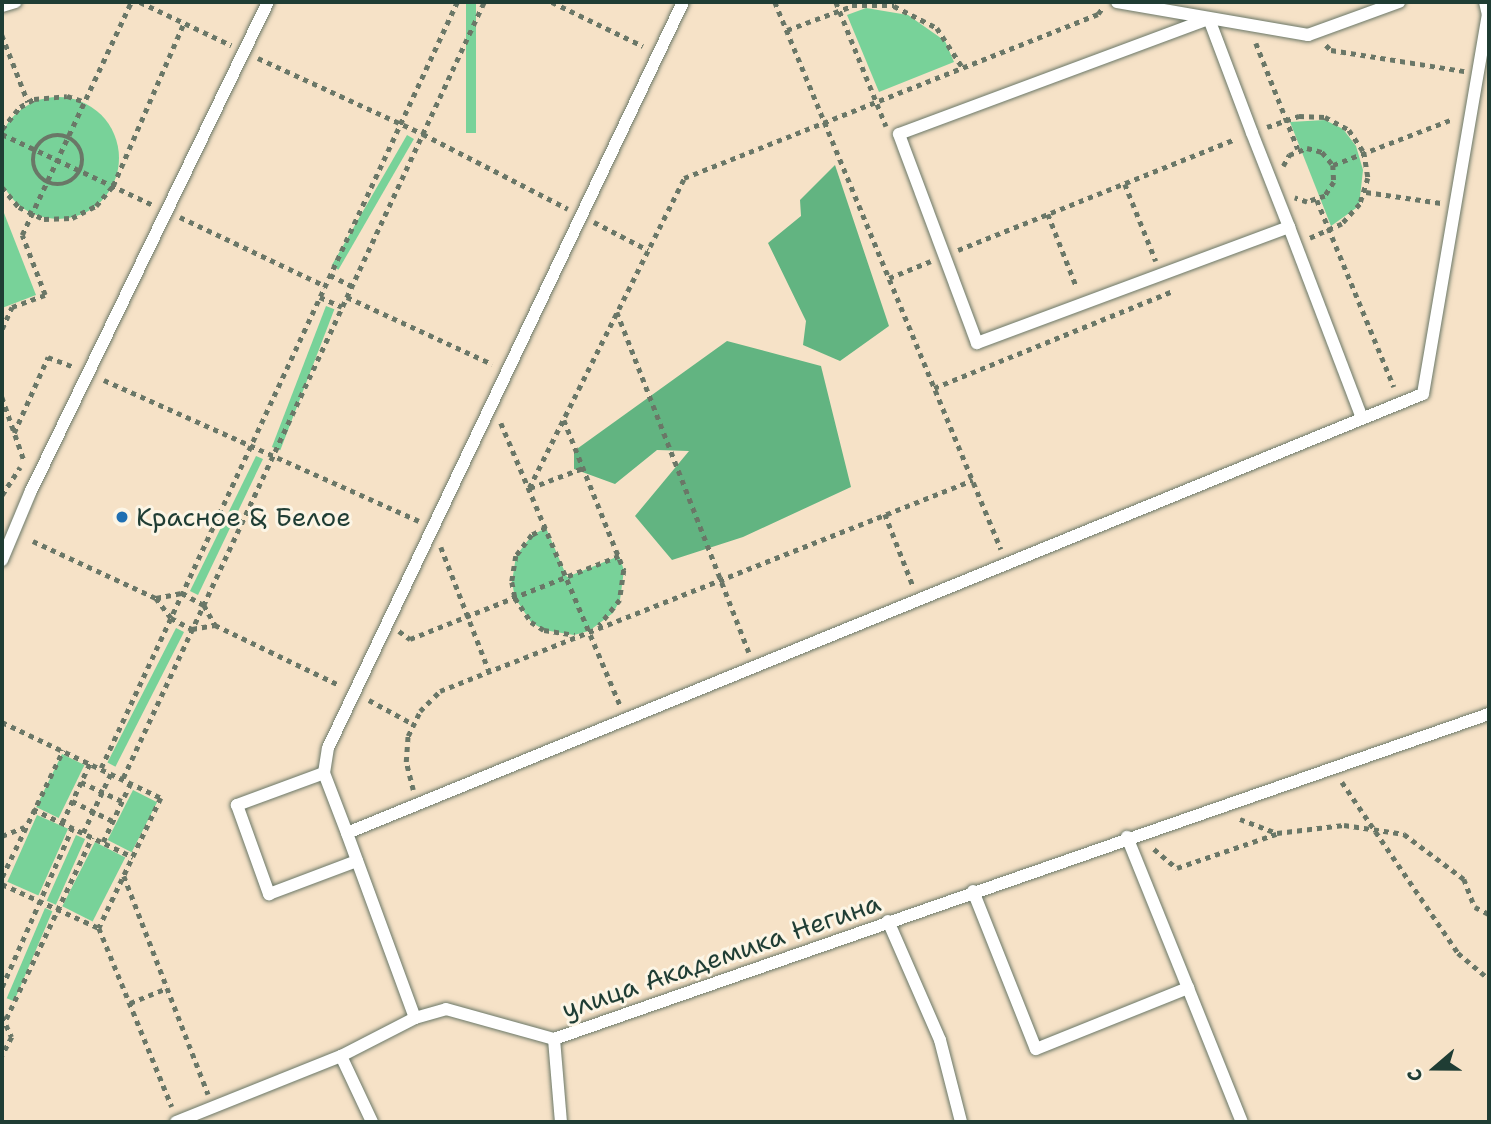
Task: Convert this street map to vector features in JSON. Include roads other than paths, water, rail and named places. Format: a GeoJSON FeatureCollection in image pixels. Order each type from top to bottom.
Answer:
{"type":"FeatureCollection","features":[{"type":"Feature","properties":{"kind":"lane"},"geometry":{"type":"LineString","coordinates":[[2,6],[15,2]]}},
{"type":"Feature","properties":{"kind":"lane"},"geometry":{"type":"LineString","coordinates":[[2,560],[88,373],[268,2]]}},
{"type":"Feature","properties":{"kind":"lane"},"geometry":{"type":"LineString","coordinates":[[415,1018],[324,773],[328,748],[683,2]]}},
{"type":"Feature","properties":{"kind":"lane"},"geometry":{"type":"LineString","coordinates":[[1117,2],[1250,26],[1317,33],[1399,2]]}},
{"type":"Feature","properties":{"kind":"lane"},"geometry":{"type":"LineString","coordinates":[[347,833],[1423,394],[1488,15],[1485,2]]}},
{"type":"Feature","properties":{"kind":"lane"},"geometry":{"type":"LineString","coordinates":[[1209,19],[1362,418]]}},
{"type":"Feature","properties":{"kind":"lane"},"geometry":{"type":"LineString","coordinates":[[1209,19],[900,134],[977,343],[1289,228]]}},
{"type":"Feature","properties":{"kind":"lane","name":"улица Академика Негина"},"geometry":{"type":"LineString","coordinates":[[177,1122],[341,1056],[415,1018],[446,1009],[554,1039],[1127,837],[1489,714]]}},
{"type":"Feature","properties":{"kind":"lane"},"geometry":{"type":"LineString","coordinates":[[324,773],[237,805],[269,894],[357,862]]}},
{"type":"Feature","properties":{"kind":"lane"},"geometry":{"type":"LineString","coordinates":[[1127,837],[1242,1122]]}},
{"type":"Feature","properties":{"kind":"lane"},"geometry":{"type":"LineString","coordinates":[[973,891],[1036,1049],[1188,988]]}},
{"type":"Feature","properties":{"kind":"lane"},"geometry":{"type":"LineString","coordinates":[[888,921],[940,1040],[961,1122]]}},
{"type":"Feature","properties":{"kind":"lane"},"geometry":{"type":"LineString","coordinates":[[554,1039],[561,1122]]}},
{"type":"Feature","properties":{"kind":"lane"},"geometry":{"type":"LineString","coordinates":[[341,1056],[372,1122]]}},
{"type":"Feature","properties":{"kind":"place","name":"Красное & Белое"},"geometry":{"type":"Point","coordinates":[122,517]}}]}
